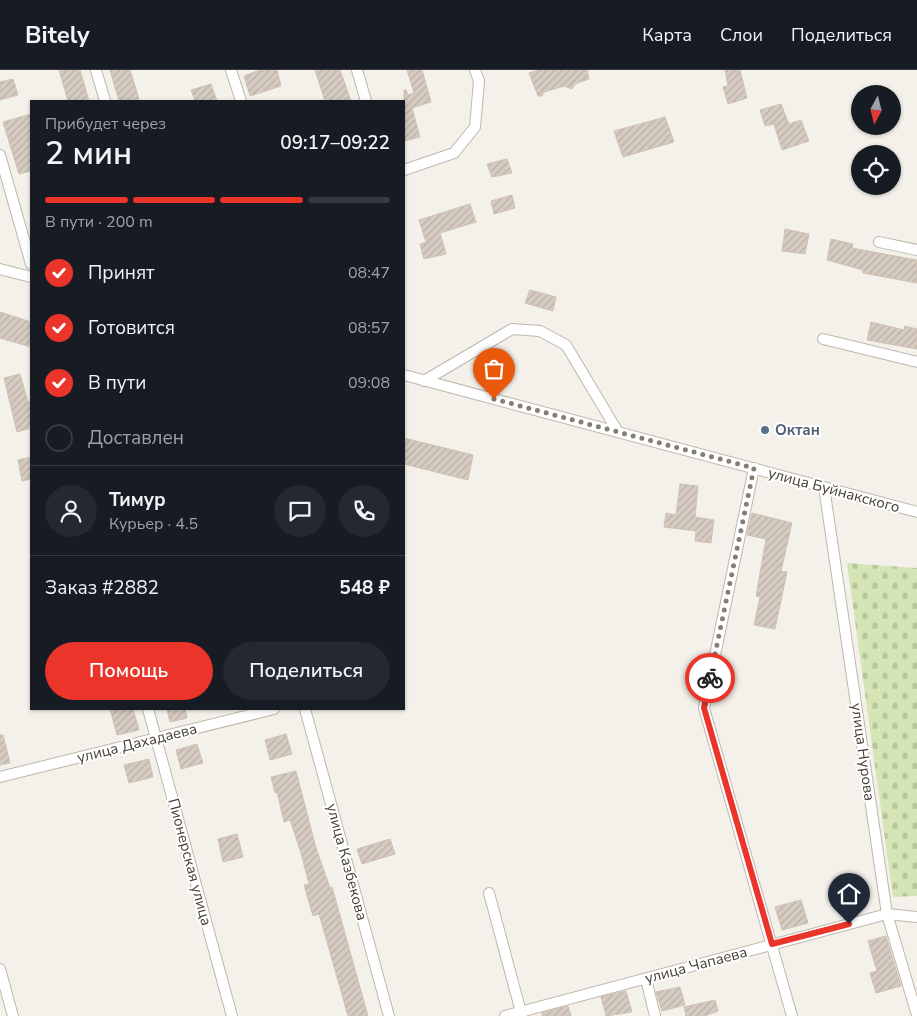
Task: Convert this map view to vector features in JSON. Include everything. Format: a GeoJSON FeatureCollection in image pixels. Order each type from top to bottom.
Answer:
{"type":"FeatureCollection","features":[{"type":"Feature","properties":{"kind":"street"},"geometry":{"type":"LineString","coordinates":[[96,70],[105,100]]}},
{"type":"Feature","properties":{"kind":"street"},"geometry":{"type":"LineString","coordinates":[[231,70],[241,100]]}},
{"type":"Feature","properties":{"kind":"street"},"geometry":{"type":"LineString","coordinates":[[357,70],[366,100]]}},
{"type":"Feature","properties":{"kind":"street"},"geometry":{"type":"LineString","coordinates":[[405,170],[454,153],[475,127],[479,81],[475,70]]}},
{"type":"Feature","properties":{"kind":"street"},"geometry":{"type":"LineString","coordinates":[[0,155],[30,260]]}},
{"type":"Feature","properties":{"kind":"street"},"geometry":{"type":"LineString","coordinates":[[878,242],[917,250]]}},
{"type":"Feature","properties":{"kind":"street"},"geometry":{"type":"LineString","coordinates":[[0,269],[30,277]]}},
{"type":"Feature","properties":{"kind":"street"},"geometry":{"type":"LineString","coordinates":[[424,380],[512,328],[540,331],[566,345],[618,432]]}},
{"type":"Feature","properties":{"kind":"street"},"geometry":{"type":"LineString","coordinates":[[823,339],[917,362]]}},
{"type":"Feature","properties":{"kind":"street","name":"улица Буйнакского"},"geometry":{"type":"LineString","coordinates":[[405,375],[917,512]]}},
{"type":"Feature","properties":{"kind":"street"},"geometry":{"type":"LineString","coordinates":[[754,468],[704,708],[792,1016]]}},
{"type":"Feature","properties":{"kind":"street","name":"улица Нурова"},"geometry":{"type":"LineString","coordinates":[[824,487],[887,914],[917,1015]]}},
{"type":"Feature","properties":{"kind":"street","name":"Пионерская улица"},"geometry":{"type":"LineString","coordinates":[[148,710],[232,1016]]}},
{"type":"Feature","properties":{"kind":"street","name":"улица Дахадаева"},"geometry":{"type":"LineString","coordinates":[[0,777],[270,710]]}},
{"type":"Feature","properties":{"kind":"street","name":"улица Казбекова"},"geometry":{"type":"LineString","coordinates":[[305,710],[389,1016]]}},
{"type":"Feature","properties":{"kind":"street"},"geometry":{"type":"LineString","coordinates":[[489,893],[522,1014]]}},
{"type":"Feature","properties":{"kind":"street"},"geometry":{"type":"LineString","coordinates":[[887,914],[917,917]]}},
{"type":"Feature","properties":{"kind":"street","name":"улица Чапаева"},"geometry":{"type":"LineString","coordinates":[[505,1016],[522,1014],[887,914]]}},
{"type":"Feature","properties":{"kind":"street"},"geometry":{"type":"LineString","coordinates":[[0,969],[13,1016]]}},
{"type":"Feature","properties":{"kind":"street"},"geometry":{"type":"LineString","coordinates":[[646,979],[655,1016]]}},
{"type":"Feature","properties":{"kind":"green space"},"geometry":{"type":"Polygon","coordinates":[[[847,563],[917,568],[917,896],[893,897],[847,563]]]}},
{"type":"Feature","properties":{"kind":"building"},"geometry":{"type":"Polygon","coordinates":[[[59,70],[80,70],[89,100],[68,100],[59,70]]]}},
{"type":"Feature","properties":{"kind":"building"},"geometry":{"type":"Polygon","coordinates":[[[110,70],[130,70],[139,99],[119,100],[110,70]]]}},
{"type":"Feature","properties":{"kind":"building"},"geometry":{"type":"Polygon","coordinates":[[[260,70],[277,70],[281,86],[250,96],[244,76],[260,70]]]}},
{"type":"Feature","properties":{"kind":"building"},"geometry":{"type":"Polygon","coordinates":[[[315,70],[340,70],[351,100],[325,100],[315,70]]]}},
{"type":"Feature","properties":{"kind":"building"},"geometry":{"type":"Polygon","coordinates":[[[407,70],[422,70],[431,102],[412,108],[420,137],[405,141],[404,90],[406,90],[408,95],[414,93],[407,70]]]}},
{"type":"Feature","properties":{"kind":"building"},"geometry":{"type":"Polygon","coordinates":[[[539,70],[587,70],[589,79],[575,84],[572,89],[564,86],[544,92],[542,96],[538,96],[529,73],[539,70]]]}},
{"type":"Feature","properties":{"kind":"building"},"geometry":{"type":"Polygon","coordinates":[[[725,70],[740,70],[747,98],[728,104],[723,87],[728,86],[725,70]]]}},
{"type":"Feature","properties":{"kind":"building"},"geometry":{"type":"Polygon","coordinates":[[[13,79],[18,95],[0,100],[0,82],[13,79]]]}},
{"type":"Feature","properties":{"kind":"building"},"geometry":{"type":"Polygon","coordinates":[[[211,84],[217,100],[195,100],[191,90],[211,84]]]}},
{"type":"Feature","properties":{"kind":"building"},"geometry":{"type":"Polygon","coordinates":[[[781,104],[789,124],[801,120],[809,141],[782,150],[774,124],[765,126],[760,110],[781,104]]]}},
{"type":"Feature","properties":{"kind":"building"},"geometry":{"type":"Polygon","coordinates":[[[30,114],[30,171],[19,174],[3,122],[30,114]]]}},
{"type":"Feature","properties":{"kind":"building"},"geometry":{"type":"Polygon","coordinates":[[[665,117],[674,142],[623,157],[614,131],[665,117]]]}},
{"type":"Feature","properties":{"kind":"building"},"geometry":{"type":"Polygon","coordinates":[[[507,159],[512,173],[492,177],[487,164],[507,159]]]}},
{"type":"Feature","properties":{"kind":"building"},"geometry":{"type":"Polygon","coordinates":[[[512,195],[515,208],[494,214],[491,201],[512,195]]]}},
{"type":"Feature","properties":{"kind":"building"},"geometry":{"type":"Polygon","coordinates":[[[470,204],[476,222],[440,233],[446,254],[424,259],[420,244],[426,242],[419,220],[470,204]]]}},
{"type":"Feature","properties":{"kind":"building"},"geometry":{"type":"Polygon","coordinates":[[[785,229],[809,234],[805,254],[782,251],[785,229]]]}},
{"type":"Feature","properties":{"kind":"building"},"geometry":{"type":"Polygon","coordinates":[[[831,239],[853,244],[852,248],[917,260],[917,283],[863,273],[863,270],[827,260],[831,239]]]}},
{"type":"Feature","properties":{"kind":"building"},"geometry":{"type":"Polygon","coordinates":[[[530,290],[556,297],[553,311],[525,303],[530,290]]]}},
{"type":"Feature","properties":{"kind":"building"},"geometry":{"type":"Polygon","coordinates":[[[0,312],[30,322],[30,347],[0,338],[0,312]]]}},
{"type":"Feature","properties":{"kind":"building"},"geometry":{"type":"Polygon","coordinates":[[[871,322],[904,330],[905,326],[917,329],[917,349],[867,340],[871,322]]]}},
{"type":"Feature","properties":{"kind":"building"},"geometry":{"type":"Polygon","coordinates":[[[20,374],[28,402],[30,402],[30,428],[17,432],[4,378],[20,374]]]}},
{"type":"Feature","properties":{"kind":"building"},"geometry":{"type":"Polygon","coordinates":[[[405,438],[473,455],[468,480],[405,464],[405,438]]]}},
{"type":"Feature","properties":{"kind":"building"},"geometry":{"type":"Polygon","coordinates":[[[30,457],[30,479],[22,481],[18,460],[30,457]]]}},
{"type":"Feature","properties":{"kind":"building"},"geometry":{"type":"Polygon","coordinates":[[[680,484],[698,486],[695,517],[714,520],[711,543],[695,541],[696,531],[664,527],[666,513],[676,515],[680,484]]]}},
{"type":"Feature","properties":{"kind":"building"},"geometry":{"type":"Polygon","coordinates":[[[752,513],[792,523],[781,571],[787,572],[775,629],[754,625],[760,597],[756,596],[766,539],[747,535],[752,513]]]}},
{"type":"Feature","properties":{"kind":"building"},"geometry":{"type":"Polygon","coordinates":[[[110,710],[133,710],[139,730],[117,735],[110,710]]]}},
{"type":"Feature","properties":{"kind":"building"},"geometry":{"type":"Polygon","coordinates":[[[167,710],[185,710],[187,718],[170,722],[167,710]]]}},
{"type":"Feature","properties":{"kind":"building"},"geometry":{"type":"Polygon","coordinates":[[[286,734],[292,754],[270,760],[265,740],[286,734]]]}},
{"type":"Feature","properties":{"kind":"building"},"geometry":{"type":"Polygon","coordinates":[[[0,735],[3,735],[10,763],[0,765],[0,735]]]}},
{"type":"Feature","properties":{"kind":"building"},"geometry":{"type":"Polygon","coordinates":[[[197,744],[203,763],[181,769],[176,750],[197,744]]]}},
{"type":"Feature","properties":{"kind":"building"},"geometry":{"type":"Polygon","coordinates":[[[149,759],[153,777],[129,783],[124,765],[149,759]]]}},
{"type":"Feature","properties":{"kind":"building"},"geometry":{"type":"Polygon","coordinates":[[[296,771],[316,848],[330,888],[332,887],[368,1016],[348,1016],[319,914],[313,916],[304,885],[309,884],[301,853],[290,820],[284,822],[277,792],[275,793],[271,777],[296,771]]]}},
{"type":"Feature","properties":{"kind":"building"},"geometry":{"type":"Polygon","coordinates":[[[237,834],[243,857],[223,862],[218,839],[237,834]]]}},
{"type":"Feature","properties":{"kind":"building"},"geometry":{"type":"Polygon","coordinates":[[[390,839],[395,854],[362,864],[357,849],[390,839]]]}},
{"type":"Feature","properties":{"kind":"building"},"geometry":{"type":"Polygon","coordinates":[[[801,900],[808,923],[782,930],[775,907],[801,900]]]}},
{"type":"Feature","properties":{"kind":"building"},"geometry":{"type":"Polygon","coordinates":[[[886,936],[901,986],[876,993],[870,973],[877,971],[868,941],[886,936]]]}},
{"type":"Feature","properties":{"kind":"building"},"geometry":{"type":"Polygon","coordinates":[[[680,987],[685,1005],[662,1011],[656,992],[680,987]]]}},
{"type":"Feature","properties":{"kind":"building"},"geometry":{"type":"Polygon","coordinates":[[[626,991],[632,1012],[606,1016],[601,997],[626,991]]]}},
{"type":"Feature","properties":{"kind":"building"},"geometry":{"type":"Polygon","coordinates":[[[715,1000],[718,1011],[705,1016],[686,1016],[684,1007],[715,1000]]]}},
{"type":"Feature","properties":{"kind":"building"},"geometry":{"type":"Polygon","coordinates":[[[568,1006],[571,1016],[542,1016],[542,1013],[568,1006]]]}},
{"type":"Feature","properties":{"kind":"way so far"},"geometry":{"type":"LineString","coordinates":[[494,399],[754,468],[710,678]]}},
{"type":"Feature","properties":{"kind":"place","name":"Октан"},"geometry":{"type":"Point","coordinates":[765,430]}},
{"type":"Feature","properties":{"kind":"route"},"geometry":{"type":"LineString","coordinates":[[710,678],[704,708],[772,944],[849,924]]}}]}
